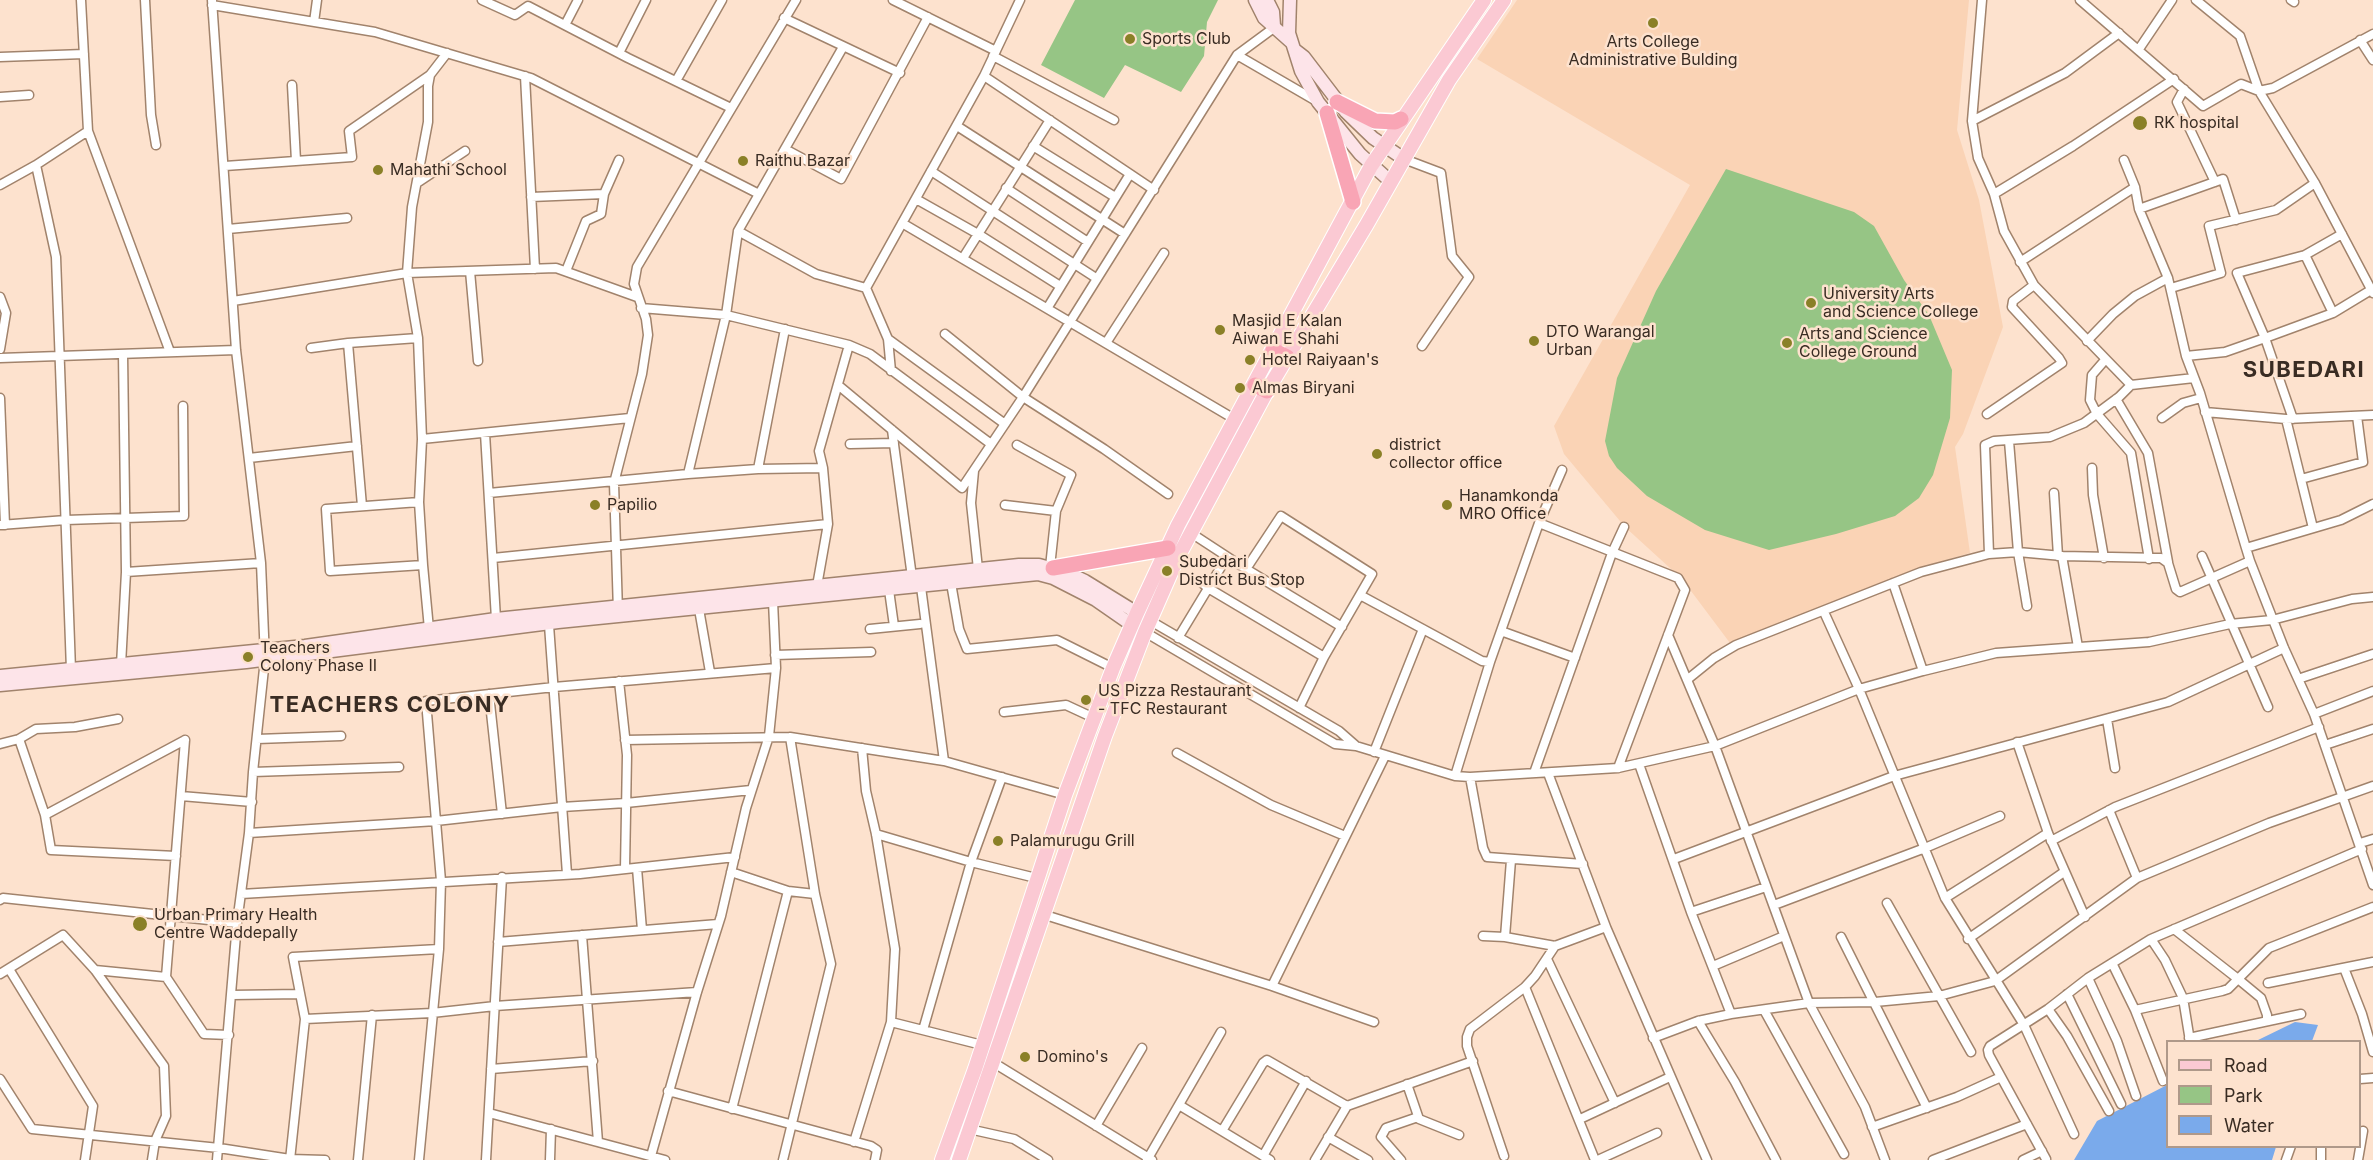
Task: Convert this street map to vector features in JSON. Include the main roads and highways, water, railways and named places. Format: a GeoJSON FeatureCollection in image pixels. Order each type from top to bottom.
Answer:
{"type":"FeatureCollection","features":[{"type":"Feature","properties":{"kind":"highway"},"geometry":{"type":"LineString","coordinates":[[1353,202],[1328,106],[1375,121],[1395,122],[1401,119]]}},
{"type":"Feature","properties":{"kind":"highway"},"geometry":{"type":"LineString","coordinates":[[1052,567],[1168,548]]}},
{"type":"Feature","properties":{"kind":"main road"},"geometry":{"type":"LineString","coordinates":[[959,1160],[994,1063],[1042,914],[1148,627],[1177,559],[1371,166],[1484,0]]}},
{"type":"Feature","properties":{"kind":"main road"},"geometry":{"type":"LineString","coordinates":[[1280,353],[1404,159],[1449,80],[1504,0]]}},
{"type":"Feature","properties":{"kind":"main road"},"geometry":{"type":"LineString","coordinates":[[942,1160],[1036,878],[1113,668],[1178,525],[1236,420],[1261,388]]}},
{"type":"Feature","properties":{"kind":"water"},"geometry":{"type":"Polygon","coordinates":[[[2295,1022],[2318,1025],[2312,1040],[2258,1040],[2295,1022]]]}},
{"type":"Feature","properties":{"kind":"water"},"geometry":{"type":"Polygon","coordinates":[[[2166,1086],[2166,1148],[2276,1148],[2272,1160],[2074,1160],[2097,1121],[2166,1086]]]}},
{"type":"Feature","properties":{"kind":"place","name":"Arts College Administrative Bulding"},"geometry":{"type":"Point","coordinates":[1653,23]}},
{"type":"Feature","properties":{"kind":"place","name":"Sports Club"},"geometry":{"type":"Point","coordinates":[1130,39]}},
{"type":"Feature","properties":{"kind":"place","name":"RK hospital"},"geometry":{"type":"Point","coordinates":[2140,123]}},
{"type":"Feature","properties":{"kind":"place","name":"Raithu Bazar"},"geometry":{"type":"Point","coordinates":[743,161]}},
{"type":"Feature","properties":{"kind":"place","name":"Mahathi School"},"geometry":{"type":"Point","coordinates":[378,170]}},
{"type":"Feature","properties":{"kind":"place","name":"University Arts and Science College"},"geometry":{"type":"Point","coordinates":[1811,303]}},
{"type":"Feature","properties":{"kind":"place","name":"Masjid E Kalan Aiwan E Shahi"},"geometry":{"type":"Point","coordinates":[1220,330]}},
{"type":"Feature","properties":{"kind":"place","name":"DTO Warangal Urban"},"geometry":{"type":"Point","coordinates":[1534,341]}},
{"type":"Feature","properties":{"kind":"place","name":"Arts and Science College Ground"},"geometry":{"type":"Point","coordinates":[1787,343]}},
{"type":"Feature","properties":{"kind":"place","name":"Hotel Raiyaan's"},"geometry":{"type":"Point","coordinates":[1250,360]}},
{"type":"Feature","properties":{"kind":"place","name":"Almas Biryani"},"geometry":{"type":"Point","coordinates":[1240,388]}},
{"type":"Feature","properties":{"kind":"place","name":"district collector office"},"geometry":{"type":"Point","coordinates":[1377,454]}},
{"type":"Feature","properties":{"kind":"place","name":"Papilio"},"geometry":{"type":"Point","coordinates":[595,505]}},
{"type":"Feature","properties":{"kind":"place","name":"Hanamkonda MRO Office"},"geometry":{"type":"Point","coordinates":[1447,505]}},
{"type":"Feature","properties":{"kind":"place","name":"Subedari District Bus Stop"},"geometry":{"type":"Point","coordinates":[1167,571]}},
{"type":"Feature","properties":{"kind":"place","name":"Teachers Colony Phase II"},"geometry":{"type":"Point","coordinates":[248,657]}},
{"type":"Feature","properties":{"kind":"place","name":"US Pizza Restaurant - TFC Restaurant"},"geometry":{"type":"Point","coordinates":[1086,700]}},
{"type":"Feature","properties":{"kind":"place","name":"Palamurugu Grill"},"geometry":{"type":"Point","coordinates":[998,841]}},
{"type":"Feature","properties":{"kind":"place","name":"Urban Primary Health Centre Waddepally"},"geometry":{"type":"Point","coordinates":[140,924]}},
{"type":"Feature","properties":{"kind":"place","name":"Domino's"},"geometry":{"type":"Point","coordinates":[1025,1057]}},
{"type":"Feature","properties":{"kind":"district","name":"SUBEDARI"},"geometry":{"type":"Point","coordinates":[2304,370]}},
{"type":"Feature","properties":{"kind":"district","name":"TEACHERS COLONY"},"geometry":{"type":"Point","coordinates":[390,705]}}]}
